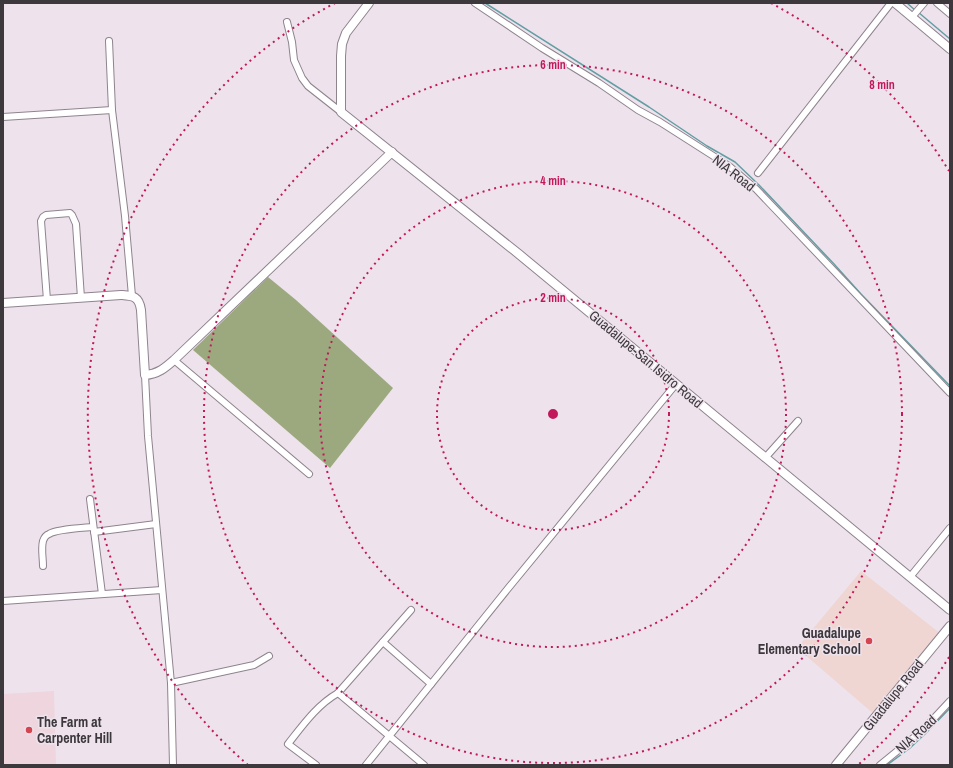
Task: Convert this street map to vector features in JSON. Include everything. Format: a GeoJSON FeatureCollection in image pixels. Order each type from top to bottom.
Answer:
{"type":"FeatureCollection","features":[{"type":"Feature","properties":{"kind":"street"},"geometry":{"type":"LineString","coordinates":[[341,112],[342,44],[346,33],[369,3]]}},
{"type":"Feature","properties":{"kind":"street","name":"NIA Road"},"geometry":{"type":"LineString","coordinates":[[475,3],[638,110],[676,132],[740,174],[950,393]]}},
{"type":"Feature","properties":{"kind":"street"},"geometry":{"type":"LineString","coordinates":[[758,173],[891,3]]}},
{"type":"Feature","properties":{"kind":"street"},"geometry":{"type":"LineString","coordinates":[[895,3],[950,50]]}},
{"type":"Feature","properties":{"kind":"street"},"geometry":{"type":"LineString","coordinates":[[912,17],[924,3]]}},
{"type":"Feature","properties":{"kind":"street"},"geometry":{"type":"LineString","coordinates":[[937,3],[950,14]]}},
{"type":"Feature","properties":{"kind":"street"},"geometry":{"type":"LineString","coordinates":[[287,22],[291,35],[294,60],[302,78],[308,86],[341,112]]}},
{"type":"Feature","properties":{"kind":"street"},"geometry":{"type":"LineString","coordinates":[[109,42],[112,110],[125,216],[132,296]]}},
{"type":"Feature","properties":{"kind":"street"},"geometry":{"type":"LineString","coordinates":[[3,117],[112,110]]}},
{"type":"Feature","properties":{"kind":"street","name":"Guadalupe-San Isidro Road"},"geometry":{"type":"LineString","coordinates":[[341,112],[525,259],[950,610]]}},
{"type":"Feature","properties":{"kind":"street"},"geometry":{"type":"LineString","coordinates":[[145,375],[155,374],[165,369],[392,152]]}},
{"type":"Feature","properties":{"kind":"street"},"geometry":{"type":"LineString","coordinates":[[47,300],[41,221],[46,215],[70,213],[76,224],[81,298]]}},
{"type":"Feature","properties":{"kind":"street"},"geometry":{"type":"LineString","coordinates":[[3,303],[132,296],[138,300],[140,304],[148,436],[171,683],[173,765]]}},
{"type":"Feature","properties":{"kind":"street"},"geometry":{"type":"LineString","coordinates":[[174,360],[309,474]]}},
{"type":"Feature","properties":{"kind":"street"},"geometry":{"type":"LineString","coordinates":[[366,765],[510,586],[676,384]]}},
{"type":"Feature","properties":{"kind":"street"},"geometry":{"type":"LineString","coordinates":[[766,458],[798,421]]}},
{"type":"Feature","properties":{"kind":"street"},"geometry":{"type":"LineString","coordinates":[[90,499],[102,594]]}},
{"type":"Feature","properties":{"kind":"street"},"geometry":{"type":"LineString","coordinates":[[43,566],[43,541],[50,533],[57,531],[94,530],[156,524]]}},
{"type":"Feature","properties":{"kind":"street"},"geometry":{"type":"LineString","coordinates":[[910,577],[950,528]]}},
{"type":"Feature","properties":{"kind":"street"},"geometry":{"type":"LineString","coordinates":[[3,600],[162,590]]}},
{"type":"Feature","properties":{"kind":"street"},"geometry":{"type":"LineString","coordinates":[[316,765],[288,744],[321,705],[330,697],[338,693],[411,610]]}},
{"type":"Feature","properties":{"kind":"street","name":"Guadalupe Road"},"geometry":{"type":"LineString","coordinates":[[836,765],[950,626]]}},
{"type":"Feature","properties":{"kind":"street"},"geometry":{"type":"LineString","coordinates":[[383,642],[431,684]]}},
{"type":"Feature","properties":{"kind":"street"},"geometry":{"type":"LineString","coordinates":[[171,683],[254,665],[269,656]]}},
{"type":"Feature","properties":{"kind":"street"},"geometry":{"type":"LineString","coordinates":[[338,693],[424,765]]}},
{"type":"Feature","properties":{"kind":"street","name":"NIA Road"},"geometry":{"type":"LineString","coordinates":[[880,765],[923,730],[950,701]]}},
{"type":"Feature","properties":{"kind":"shaded area","name":"Guadalupe Elementary School"},"geometry":{"type":"Polygon","coordinates":[[[861,571],[941,634],[875,715],[797,648],[861,571]]]}},
{"type":"Feature","properties":{"kind":"shaded area","name":"The Farm at Carpenter Hill"},"geometry":{"type":"Polygon","coordinates":[[[54,691],[56,765],[3,765],[3,694],[54,691]]]}},
{"type":"Feature","properties":{"kind":"green space"},"geometry":{"type":"Polygon","coordinates":[[[268,277],[296,300],[393,388],[330,468],[193,350],[268,277]]]}},
{"type":"Feature","properties":{"kind":"waterway"},"geometry":{"type":"LineString","coordinates":[[485,3],[649,107],[707,146],[735,162],[759,185],[950,386]]}},
{"type":"Feature","properties":{"kind":"waterway"},"geometry":{"type":"LineString","coordinates":[[907,3],[916,11]]}},
{"type":"Feature","properties":{"kind":"waterway"},"geometry":{"type":"LineString","coordinates":[[918,12],[950,39]]}},
{"type":"Feature","properties":{"kind":"waterway"},"geometry":{"type":"LineString","coordinates":[[887,765],[910,748],[950,708]]}},
{"type":"Feature","properties":{"kind":"place","name":"Guadalupe Elementary School"},"geometry":{"type":"Point","coordinates":[869,641]}},
{"type":"Feature","properties":{"kind":"place","name":"The Farm at Carpenter Hill"},"geometry":{"type":"Point","coordinates":[29,730]}}]}
